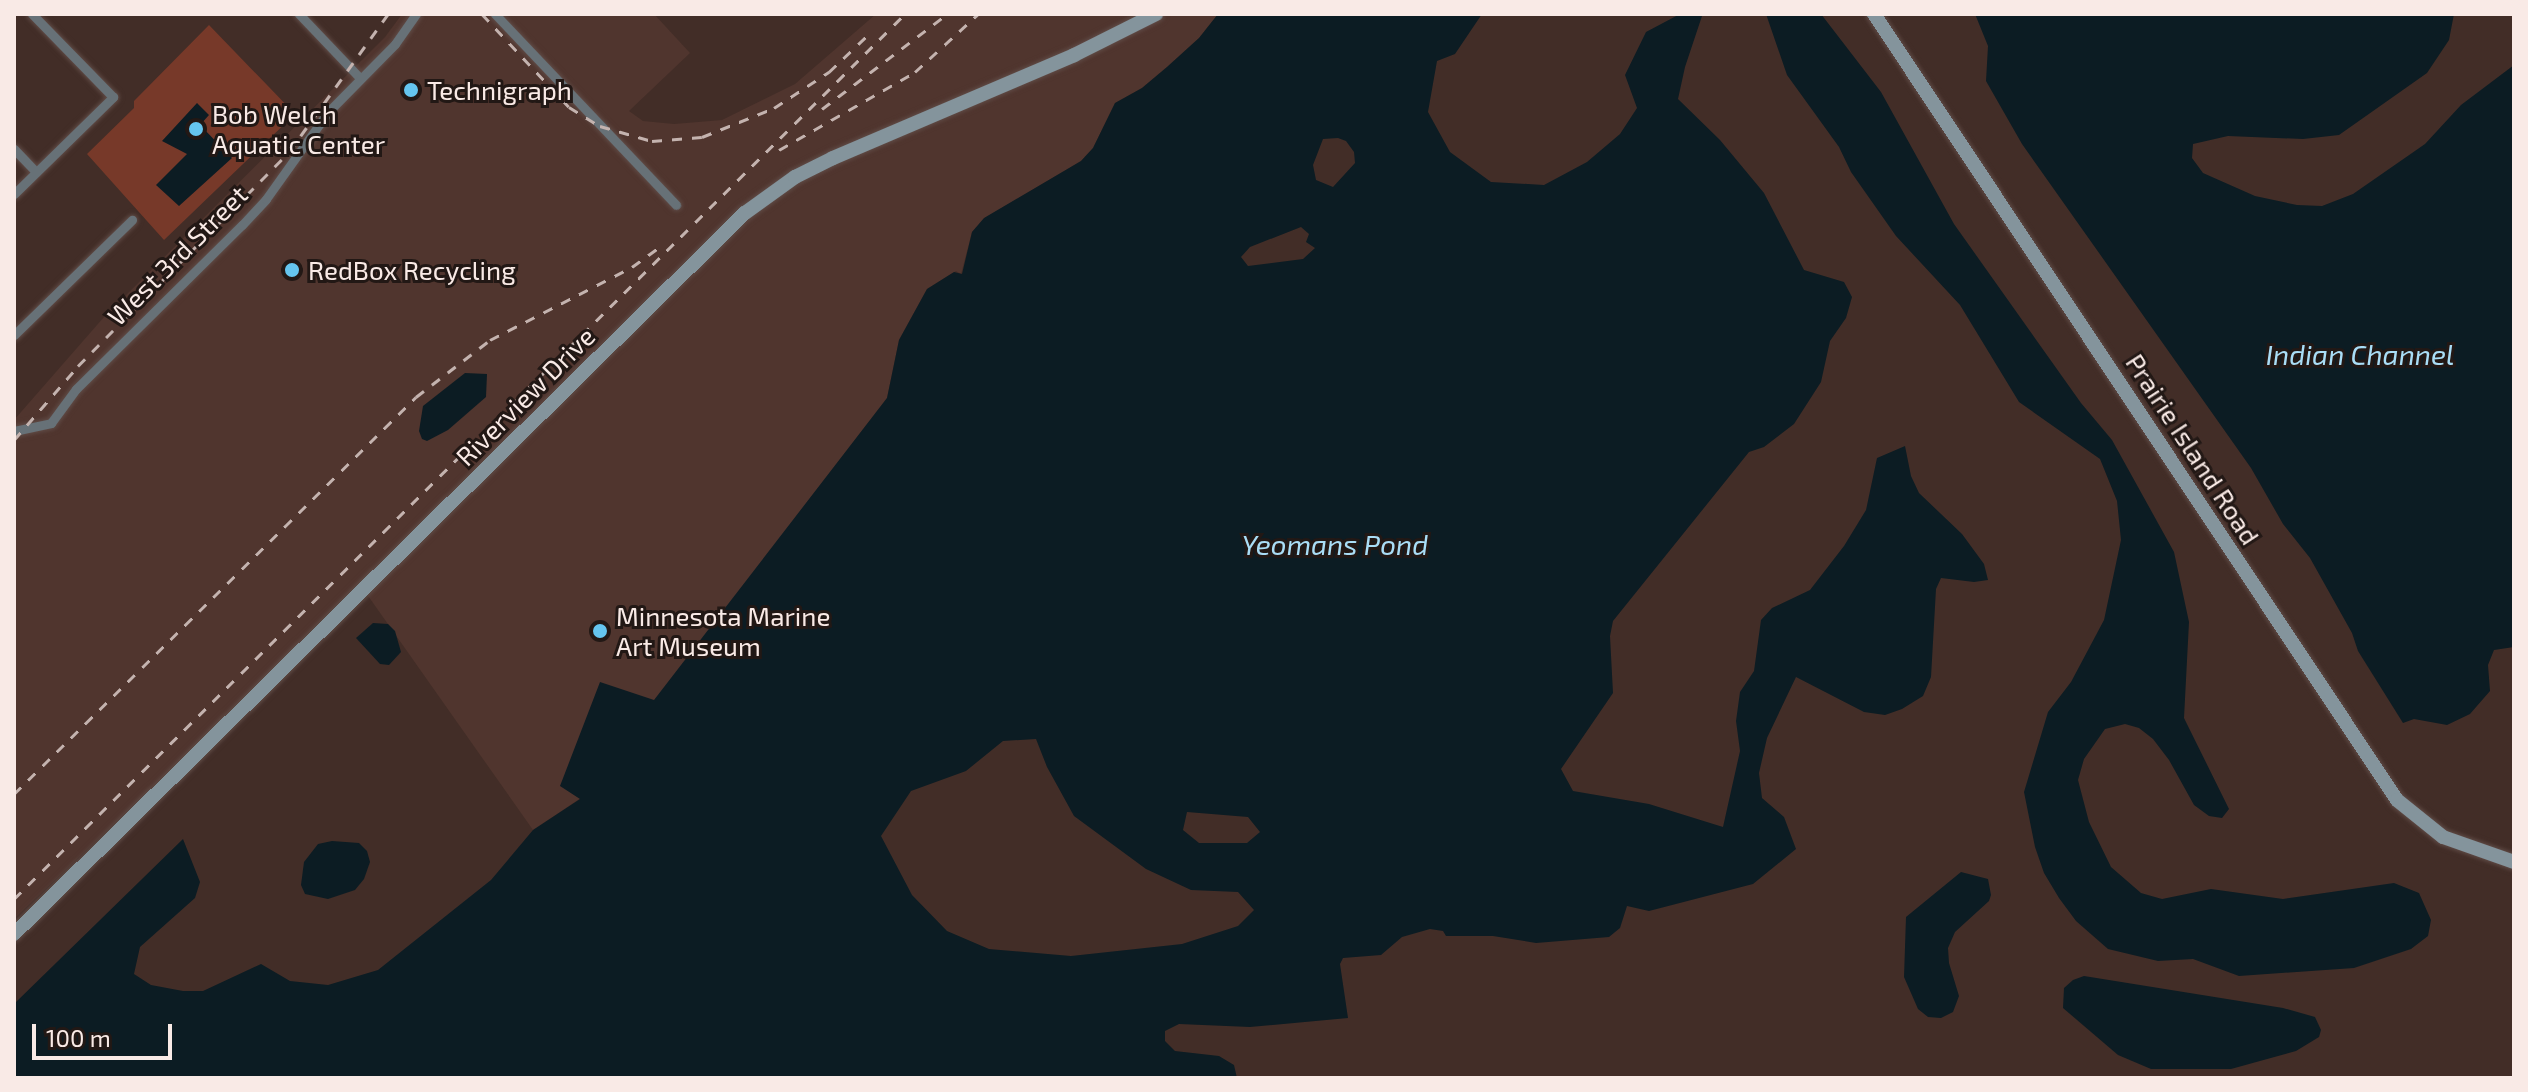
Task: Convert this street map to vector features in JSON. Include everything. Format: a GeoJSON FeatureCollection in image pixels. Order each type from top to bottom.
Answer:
{"type":"FeatureCollection","features":[{"type":"Feature","properties":{"kind":"street"},"geometry":{"type":"LineString","coordinates":[[14,194],[113,97],[32,14]]}},
{"type":"Feature","properties":{"kind":"street"},"geometry":{"type":"LineString","coordinates":[[299,14],[360,78]]}},
{"type":"Feature","properties":{"kind":"street","name":"West 3rd Street"},"geometry":{"type":"LineString","coordinates":[[14,431],[51,423],[76,389],[266,199],[328,112],[395,44],[416,14]]}},
{"type":"Feature","properties":{"kind":"street"},"geometry":{"type":"LineString","coordinates":[[495,14],[676,205]]}},
{"type":"Feature","properties":{"kind":"street","name":"Riverview Drive"},"geometry":{"type":"LineString","coordinates":[[14,934],[745,213],[795,177],[833,158],[1070,57],[1156,14]]}},
{"type":"Feature","properties":{"kind":"street","name":"Prairie Island Road"},"geometry":{"type":"LineString","coordinates":[[1874,14],[2397,800],[2443,837],[2514,862]]}},
{"type":"Feature","properties":{"kind":"street"},"geometry":{"type":"LineString","coordinates":[[14,149],[36,172]]}},
{"type":"Feature","properties":{"kind":"street"},"geometry":{"type":"LineString","coordinates":[[14,335],[132,220]]}},
{"type":"Feature","properties":{"kind":"shaded area"},"geometry":{"type":"Polygon","coordinates":[[[402,14],[654,14],[690,53],[629,111],[643,121],[674,124],[722,120],[795,84],[876,14],[1218,14],[1199,38],[1167,67],[1142,88],[1115,103],[1093,148],[1081,161],[985,218],[972,232],[961,274],[956,271],[927,289],[899,340],[887,398],[581,798],[533,830],[359,583],[189,752],[14,919],[14,420],[104,317],[385,37],[402,14]]]}},
{"type":"Feature","properties":{"kind":"shaded area","name":"Bob Welch Aquatic Center"},"geometry":{"type":"Polygon","coordinates":[[[209,25],[295,114],[164,240],[87,154],[134,108],[134,101],[209,25]]]}},
{"type":"Feature","properties":{"kind":"water","name":"Yeomans Pond"},"geometry":{"type":"Polygon","coordinates":[[[1218,14],[1482,14],[1455,54],[1437,61],[1428,112],[1450,152],[1491,182],[1544,185],[1587,162],[1620,134],[1637,108],[1625,75],[1646,32],[1680,14],[1706,14],[1702,16],[1685,67],[1678,99],[1720,140],[1764,193],[1804,270],[1844,282],[1852,297],[1846,318],[1830,341],[1821,382],[1794,424],[1764,447],[1749,452],[1613,621],[1610,636],[1613,693],[1561,769],[1573,791],[1649,804],[1723,827],[1740,751],[1736,721],[1740,692],[1754,671],[1761,620],[1772,608],[1810,590],[1844,546],[1866,510],[1877,458],[1905,446],[1911,476],[1919,493],[1962,534],[1984,564],[1988,580],[1974,582],[1941,578],[1936,589],[1931,677],[1923,696],[1902,709],[1885,715],[1864,712],[1796,677],[1767,738],[1759,773],[1762,798],[1784,817],[1796,849],[1753,884],[1649,911],[1627,906],[1620,928],[1609,937],[1536,943],[1493,936],[1446,936],[1443,931],[1430,929],[1402,937],[1381,955],[1343,958],[1340,964],[1348,1018],[1250,1027],[1179,1024],[1165,1031],[1165,1041],[1175,1051],[1219,1056],[1234,1065],[1237,1078],[14,1078],[14,1004],[183,839],[200,882],[195,898],[140,947],[134,974],[151,985],[183,991],[203,991],[261,964],[290,981],[328,985],[378,970],[491,880],[533,830],[580,799],[560,786],[600,682],[654,700],[887,398],[899,340],[927,289],[954,272],[962,274],[972,232],[984,218],[1081,161],[1093,148],[1115,103],[1142,88],[1199,38],[1218,14]],[[1323,139],[1313,165],[1316,180],[1333,187],[1355,163],[1354,152],[1346,141],[1323,139]],[[1301,227],[1250,247],[1241,257],[1248,266],[1303,259],[1315,248],[1306,242],[1309,234],[1301,227]],[[1036,739],[1003,741],[966,771],[911,791],[881,836],[912,895],[947,931],[989,949],[1071,956],[1182,944],[1238,926],[1254,910],[1238,892],[1191,890],[1146,869],[1074,816],[1047,767],[1036,739]],[[1187,812],[1183,830],[1199,843],[1247,843],[1260,832],[1248,817],[1187,812]]]}},
{"type":"Feature","properties":{"kind":"water"},"geometry":{"type":"Polygon","coordinates":[[[1766,14],[1821,14],[1881,92],[1954,224],[2081,403],[2112,440],[2174,552],[2189,622],[2184,718],[2229,809],[2222,818],[2209,816],[2194,805],[2169,760],[2153,739],[2139,728],[2125,724],[2105,729],[2084,759],[2078,780],[2089,822],[2111,867],[2141,893],[2162,899],[2211,889],[2283,899],[2394,883],[2419,893],[2431,920],[2428,936],[2411,949],[2354,968],[2239,976],[2193,959],[2158,961],[2108,949],[2076,921],[2059,898],[2044,873],[2035,847],[2024,792],[2048,712],[2071,682],[2104,620],[2121,540],[2117,501],[2100,459],[2019,402],[1960,305],[1896,236],[1851,172],[1839,147],[1787,75],[1766,14]]]}},
{"type":"Feature","properties":{"kind":"water","name":"Indian Channel"},"geometry":{"type":"Polygon","coordinates":[[[1975,14],[2454,14],[2449,40],[2427,73],[2339,135],[2303,139],[2228,136],[2193,144],[2192,158],[2203,173],[2255,196],[2297,205],[2322,206],[2353,194],[2425,144],[2461,105],[2514,65],[2514,647],[2494,650],[2488,665],[2490,691],[2470,714],[2447,725],[2414,719],[2403,723],[2358,651],[2352,633],[2310,558],[2283,524],[2251,468],[2022,144],[1986,81],[1988,46],[1975,14]]]}},
{"type":"Feature","properties":{"kind":"water"},"geometry":{"type":"Polygon","coordinates":[[[197,103],[209,115],[200,125],[232,158],[179,206],[156,185],[187,154],[162,141],[197,103]]]}},
{"type":"Feature","properties":{"kind":"water"},"geometry":{"type":"Polygon","coordinates":[[[465,373],[487,374],[486,397],[448,430],[427,441],[422,439],[419,431],[423,406],[465,373]]]}},
{"type":"Feature","properties":{"kind":"water"},"geometry":{"type":"Polygon","coordinates":[[[373,623],[388,624],[395,631],[401,652],[389,665],[380,664],[356,638],[373,623]]]}},
{"type":"Feature","properties":{"kind":"water"},"geometry":{"type":"Polygon","coordinates":[[[332,841],[359,843],[367,851],[370,862],[364,879],[355,890],[328,899],[305,894],[301,885],[304,862],[318,844],[332,841]]]}},
{"type":"Feature","properties":{"kind":"water"},"geometry":{"type":"Polygon","coordinates":[[[1961,872],[1988,879],[1991,895],[1989,901],[1955,932],[1948,948],[1959,996],[1953,1012],[1941,1018],[1928,1017],[1918,1009],[1904,977],[1906,917],[1961,872]]]}},
{"type":"Feature","properties":{"kind":"water"},"geometry":{"type":"Polygon","coordinates":[[[2084,976],[2283,1008],[2315,1017],[2321,1030],[2319,1037],[2296,1051],[2231,1069],[2151,1069],[2118,1055],[2063,1008],[2064,988],[2084,976]]]}},
{"type":"Feature","properties":{"kind":"railway"},"geometry":{"type":"LineString","coordinates":[[14,440],[78,366],[289,152],[388,14]]}},
{"type":"Feature","properties":{"kind":"railway"},"geometry":{"type":"LineString","coordinates":[[482,14],[569,107],[600,126],[652,141],[702,137],[774,108],[829,72],[872,31]]}},
{"type":"Feature","properties":{"kind":"railway"},"geometry":{"type":"LineString","coordinates":[[14,899],[905,14]]}},
{"type":"Feature","properties":{"kind":"railway"},"geometry":{"type":"LineString","coordinates":[[822,109],[947,14]]}},
{"type":"Feature","properties":{"kind":"railway"},"geometry":{"type":"LineString","coordinates":[[779,150],[915,72],[978,14]]}},
{"type":"Feature","properties":{"kind":"railway"},"geometry":{"type":"LineString","coordinates":[[14,794],[416,397],[490,340],[632,267],[658,248]]}},
{"type":"Feature","properties":{"kind":"place","name":"Technigraph"},"geometry":{"type":"Point","coordinates":[411,90]}},
{"type":"Feature","properties":{"kind":"place","name":"Bob Welch Aquatic Center"},"geometry":{"type":"Point","coordinates":[196,129]}},
{"type":"Feature","properties":{"kind":"place","name":"RedBox Recycling"},"geometry":{"type":"Point","coordinates":[292,270]}},
{"type":"Feature","properties":{"kind":"place","name":"Minnesota Marine Art Museum"},"geometry":{"type":"Point","coordinates":[600,631]}}]}
